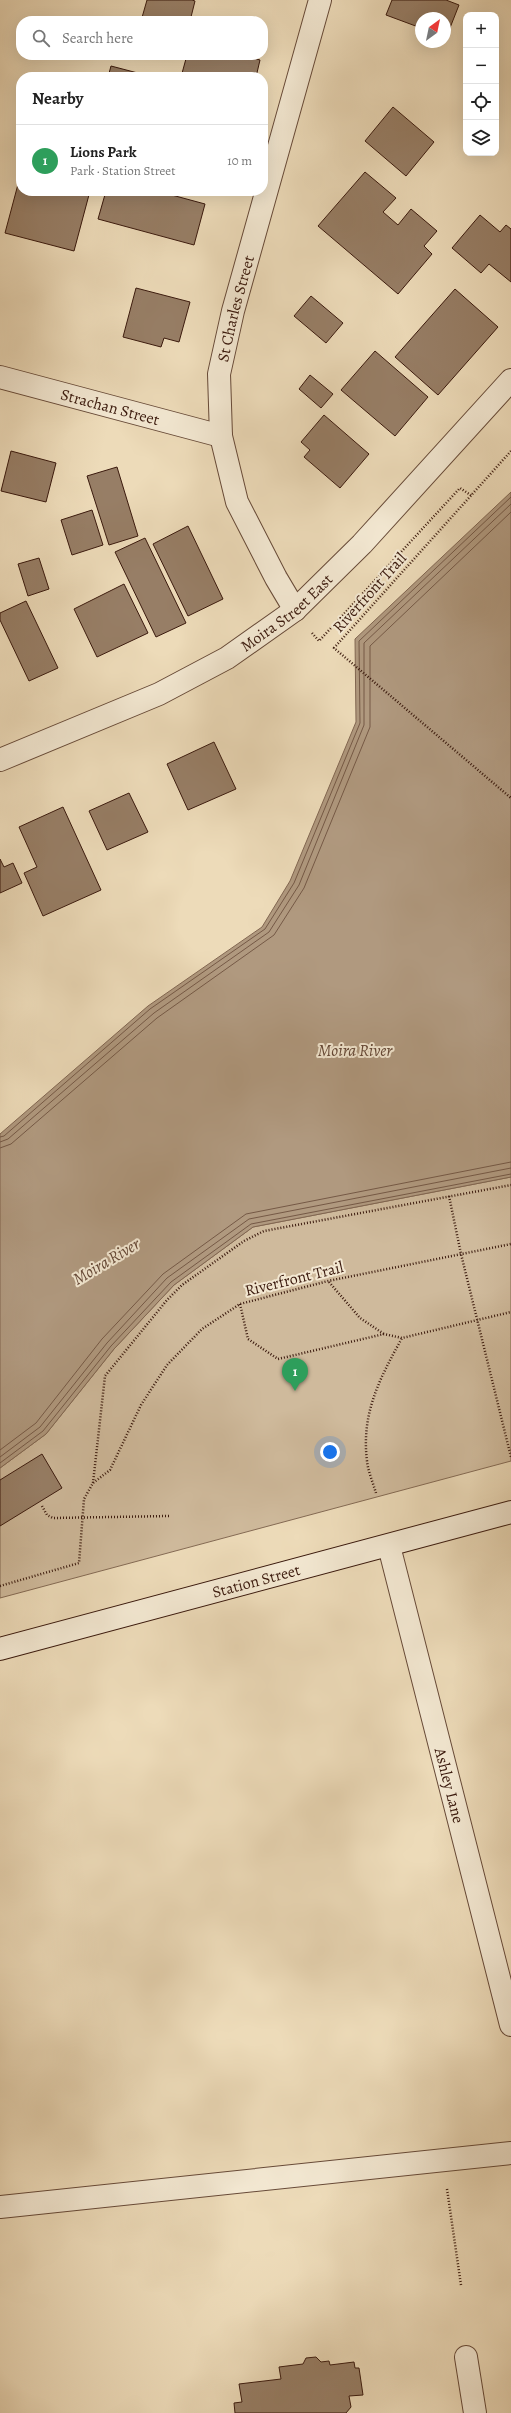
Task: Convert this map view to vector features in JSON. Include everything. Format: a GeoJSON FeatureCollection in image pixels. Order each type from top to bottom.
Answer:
{"type":"FeatureCollection","features":[{"type":"Feature","properties":{"kind":"street","name":"St Charles Street"},"geometry":{"type":"LineString","coordinates":[[268,188],[320,0]]}},
{"type":"Feature","properties":{"kind":"street","name":"St Charles Street"},"geometry":{"type":"LineString","coordinates":[[266,196],[232,318],[220,374],[221,436],[237,502],[276,578],[295,610]]}},
{"type":"Feature","properties":{"kind":"street","name":"Strachan Street"},"geometry":{"type":"LineString","coordinates":[[0,377],[221,436]]}},
{"type":"Feature","properties":{"kind":"street","name":"Moira Street East"},"geometry":{"type":"LineString","coordinates":[[0,760],[159,694],[227,658],[295,610],[362,544],[511,380]]}},
{"type":"Feature","properties":{"kind":"street","name":"Station Street"},"geometry":{"type":"LineString","coordinates":[[0,1649],[389,1546],[511,1512]]}},
{"type":"Feature","properties":{"kind":"street","name":"Ashley Lane"},"geometry":{"type":"LineString","coordinates":[[389,1546],[511,2025]]}},
{"type":"Feature","properties":{"kind":"street"},"geometry":{"type":"LineString","coordinates":[[0,2207],[511,2153]]}},
{"type":"Feature","properties":{"kind":"street"},"geometry":{"type":"LineString","coordinates":[[466,2357],[475,2413]]}},
{"type":"Feature","properties":{"kind":"path","name":"Riverfront Trail"},"geometry":{"type":"LineString","coordinates":[[511,451],[334,648],[511,798]]}},
{"type":"Feature","properties":{"kind":"path"},"geometry":{"type":"LineString","coordinates":[[93,1484],[105,1376],[167,1300],[182,1285],[244,1241],[264,1231],[511,1185]]}},
{"type":"Feature","properties":{"kind":"path"},"geometry":{"type":"LineString","coordinates":[[449,1196],[461,1254],[511,1457]]}},
{"type":"Feature","properties":{"kind":"path","name":"Riverfront Trail"},"geometry":{"type":"LineString","coordinates":[[0,1586],[79,1562],[81,1518],[84,1499],[93,1484],[110,1470],[141,1405],[167,1365],[202,1329],[240,1304],[328,1281],[511,1244]]}},
{"type":"Feature","properties":{"kind":"path"},"geometry":{"type":"LineString","coordinates":[[328,1281],[360,1318],[384,1334],[402,1338],[511,1312]]}},
{"type":"Feature","properties":{"kind":"path"},"geometry":{"type":"LineString","coordinates":[[240,1304],[248,1339],[278,1359],[384,1334]]}},
{"type":"Feature","properties":{"kind":"path"},"geometry":{"type":"LineString","coordinates":[[376,1494],[367,1461],[368,1416],[378,1381],[402,1338]]}},
{"type":"Feature","properties":{"kind":"path"},"geometry":{"type":"LineString","coordinates":[[42,1506],[47,1515],[54,1518],[169,1516]]}},
{"type":"Feature","properties":{"kind":"path"},"geometry":{"type":"LineString","coordinates":[[444,2160],[461,2285]]}},
{"type":"Feature","properties":{"kind":"shaded area"},"geometry":{"type":"Polygon","coordinates":[[[511,1177],[511,1461],[0,1598],[0,1468],[46,1434],[114,1349],[174,1285],[253,1227],[511,1177]]]}},
{"type":"Feature","properties":{"kind":"water","name":"Moira River"},"geometry":{"type":"Polygon","coordinates":[[[511,492],[511,1177],[253,1227],[174,1285],[114,1349],[46,1434],[0,1468],[0,1134],[148,1006],[262,927],[290,881],[356,722],[355,639],[511,492]]]}},
{"type":"Feature","properties":{"kind":"building"},"geometry":{"type":"Polygon","coordinates":[[[147,0],[195,1],[191,16],[142,16],[147,0]]]}},
{"type":"Feature","properties":{"kind":"building"},"geometry":{"type":"Polygon","coordinates":[[[392,0],[446,0],[459,5],[451,25],[451,12],[415,12],[415,26],[386,15],[392,0]]]}},
{"type":"Feature","properties":{"kind":"building"},"geometry":{"type":"Polygon","coordinates":[[[186,60],[260,60],[257,72],[182,72],[186,60]]]}},
{"type":"Feature","properties":{"kind":"building"},"geometry":{"type":"Polygon","coordinates":[[[111,66],[134,72],[109,72],[111,66]]]}},
{"type":"Feature","properties":{"kind":"building"},"geometry":{"type":"Polygon","coordinates":[[[393,107],[434,142],[406,176],[365,141],[393,107]]]}},
{"type":"Feature","properties":{"kind":"building"},"geometry":{"type":"Polygon","coordinates":[[[365,172],[396,198],[383,212],[398,225],[411,209],[437,231],[424,246],[432,254],[398,294],[318,226],[365,172]]]}},
{"type":"Feature","properties":{"kind":"building"},"geometry":{"type":"Polygon","coordinates":[[[16,192],[16,196],[89,196],[74,251],[5,233],[16,192]]]}},
{"type":"Feature","properties":{"kind":"building"},"geometry":{"type":"Polygon","coordinates":[[[105,196],[175,196],[205,204],[194,245],[98,219],[105,196]]]}},
{"type":"Feature","properties":{"kind":"building"},"geometry":{"type":"Polygon","coordinates":[[[480,215],[500,232],[506,225],[511,229],[511,282],[489,264],[481,273],[452,248],[480,215]]]}},
{"type":"Feature","properties":{"kind":"building"},"geometry":{"type":"Polygon","coordinates":[[[136,288],[190,302],[179,342],[164,338],[161,347],[123,337],[136,288]]]}},
{"type":"Feature","properties":{"kind":"building"},"geometry":{"type":"Polygon","coordinates":[[[455,289],[498,327],[438,395],[395,357],[455,289]]]}},
{"type":"Feature","properties":{"kind":"building"},"geometry":{"type":"Polygon","coordinates":[[[311,296],[343,323],[326,343],[294,316],[311,296]]]}},
{"type":"Feature","properties":{"kind":"building"},"geometry":{"type":"Polygon","coordinates":[[[375,351],[428,397],[395,436],[341,390],[375,351]]]}},
{"type":"Feature","properties":{"kind":"building"},"geometry":{"type":"Polygon","coordinates":[[[310,375],[333,394],[321,408],[299,389],[310,375]]]}},
{"type":"Feature","properties":{"kind":"building"},"geometry":{"type":"Polygon","coordinates":[[[324,415],[369,454],[340,488],[304,457],[310,450],[301,442],[324,415]]]}},
{"type":"Feature","properties":{"kind":"building"},"geometry":{"type":"Polygon","coordinates":[[[11,451],[56,463],[46,502],[1,491],[11,451]]]}},
{"type":"Feature","properties":{"kind":"building"},"geometry":{"type":"Polygon","coordinates":[[[117,467],[138,536],[109,545],[87,476],[117,467]]]}},
{"type":"Feature","properties":{"kind":"building"},"geometry":{"type":"Polygon","coordinates":[[[92,510],[103,545],[72,555],[61,520],[92,510]]]}},
{"type":"Feature","properties":{"kind":"building"},"geometry":{"type":"Polygon","coordinates":[[[188,526],[223,599],[188,616],[153,544],[188,526]]]}},
{"type":"Feature","properties":{"kind":"building"},"geometry":{"type":"Polygon","coordinates":[[[145,538],[186,623],[156,637],[115,552],[145,538]]]}},
{"type":"Feature","properties":{"kind":"building"},"geometry":{"type":"Polygon","coordinates":[[[39,558],[49,589],[28,596],[18,564],[39,558]]]}},
{"type":"Feature","properties":{"kind":"building"},"geometry":{"type":"Polygon","coordinates":[[[124,584],[148,633],[97,657],[74,609],[124,584]]]}},
{"type":"Feature","properties":{"kind":"building"},"geometry":{"type":"Polygon","coordinates":[[[26,601],[58,668],[29,681],[0,620],[0,613],[26,601]]]}},
{"type":"Feature","properties":{"kind":"building"},"geometry":{"type":"Polygon","coordinates":[[[214,742],[236,789],[188,810],[167,764],[214,742]]]}},
{"type":"Feature","properties":{"kind":"building"},"geometry":{"type":"Polygon","coordinates":[[[129,793],[148,832],[107,850],[89,811],[129,793]]]}},
{"type":"Feature","properties":{"kind":"building"},"geometry":{"type":"Polygon","coordinates":[[[63,807],[101,890],[43,916],[24,873],[37,867],[19,827],[63,807]]]}},
{"type":"Feature","properties":{"kind":"building"},"geometry":{"type":"Polygon","coordinates":[[[0,859],[4,867],[13,863],[22,883],[0,893],[0,859]]]}},
{"type":"Feature","properties":{"kind":"building"},"geometry":{"type":"Polygon","coordinates":[[[42,1454],[62,1488],[0,1526],[0,1480],[42,1454]]]}},
{"type":"Feature","properties":{"kind":"building"},"geometry":{"type":"Polygon","coordinates":[[[316,2357],[321,2362],[329,2361],[330,2365],[354,2362],[355,2368],[359,2368],[363,2395],[349,2396],[351,2407],[346,2413],[235,2413],[234,2403],[242,2402],[239,2384],[281,2379],[279,2367],[303,2364],[306,2358],[316,2357]]]}},
{"type":"Feature","properties":{"kind":"place","name":"Lions Park"},"geometry":{"type":"Point","coordinates":[295,1391]}}]}
